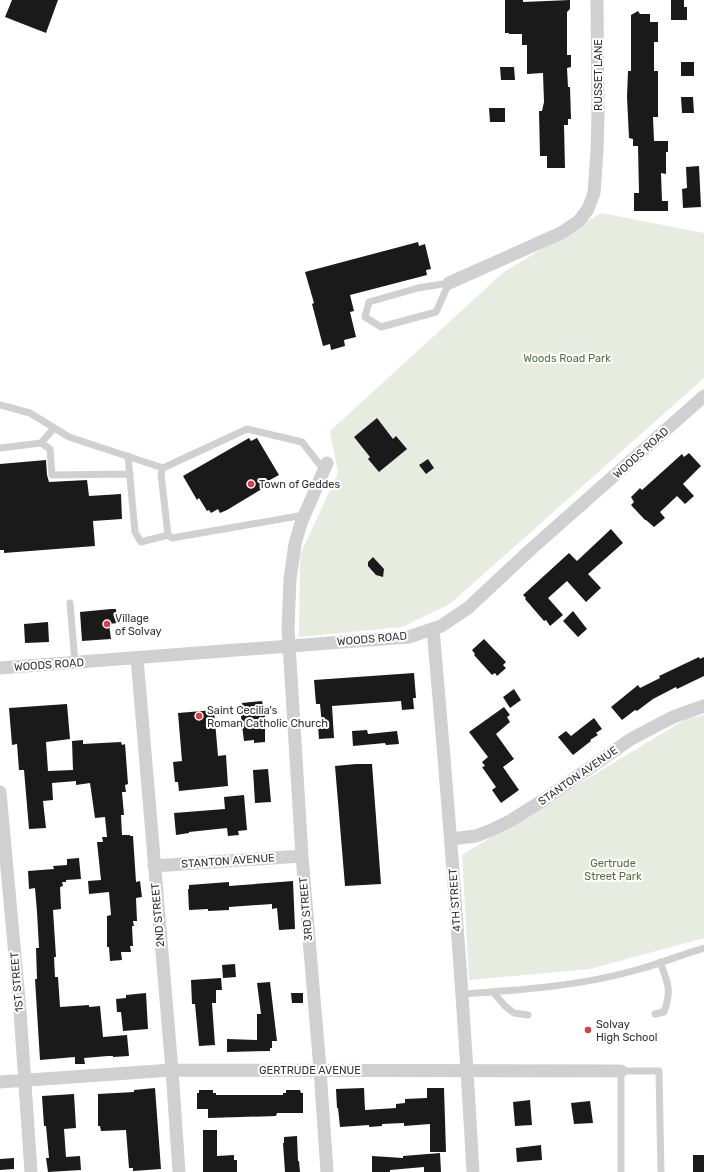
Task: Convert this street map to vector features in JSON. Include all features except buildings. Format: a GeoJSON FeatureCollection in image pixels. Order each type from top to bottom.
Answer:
{"type":"FeatureCollection","features":[{"type":"Feature","properties":{"kind":"street","name":"RUSSET LANE"},"geometry":{"type":"LineString","coordinates":[[449,283],[561,233],[579,221],[588,209],[594,193],[597,151],[597,0]]}},
{"type":"Feature","properties":{"kind":"street","name":"WOODS ROAD"},"geometry":{"type":"LineString","coordinates":[[0,668],[409,637],[441,626],[468,608],[529,551],[704,396]]}},
{"type":"Feature","properties":{"kind":"street","name":"3RD STREET"},"geometry":{"type":"LineString","coordinates":[[325,466],[304,515],[295,544],[290,579],[288,628],[302,856],[327,1172]]}},
{"type":"Feature","properties":{"kind":"street","name":"4TH STREET"},"geometry":{"type":"LineString","coordinates":[[433,629],[451,839],[468,1070],[473,1172]]}},
{"type":"Feature","properties":{"kind":"street","name":"2ND STREET"},"geometry":{"type":"LineString","coordinates":[[137,658],[172,1070],[179,1172]]}},
{"type":"Feature","properties":{"kind":"street","name":"STANTON AVENUE"},"geometry":{"type":"LineString","coordinates":[[451,839],[476,836],[489,832],[510,821],[545,799],[631,739],[673,717],[704,706]]}},
{"type":"Feature","properties":{"kind":"street","name":"1ST STREET"},"geometry":{"type":"LineString","coordinates":[[0,792],[20,1011],[31,1172]]}},
{"type":"Feature","properties":{"kind":"street","name":"STANTON AVENUE"},"geometry":{"type":"LineString","coordinates":[[154,866],[302,856]]}},
{"type":"Feature","properties":{"kind":"street","name":"GERTRUDE AVENUE"},"geometry":{"type":"LineString","coordinates":[[0,1082],[172,1070],[320,1069],[621,1071]]}},
{"type":"Feature","properties":{"kind":"lane"},"geometry":{"type":"LineString","coordinates":[[449,283],[436,312],[381,327],[365,317],[369,302],[418,288],[449,283]]}},
{"type":"Feature","properties":{"kind":"lane"},"geometry":{"type":"LineString","coordinates":[[0,405],[30,413],[69,437],[164,468]]}},
{"type":"Feature","properties":{"kind":"lane"},"geometry":{"type":"LineString","coordinates":[[40,443],[54,428]]}},
{"type":"Feature","properties":{"kind":"lane"},"geometry":{"type":"LineString","coordinates":[[168,535],[161,474],[164,468],[247,429],[302,442],[325,466]]}},
{"type":"Feature","properties":{"kind":"lane"},"geometry":{"type":"LineString","coordinates":[[0,448],[40,443],[50,449],[52,475],[130,474]]}},
{"type":"Feature","properties":{"kind":"lane"},"geometry":{"type":"LineString","coordinates":[[128,456],[135,532],[141,542],[168,535],[172,538],[304,515]]}},
{"type":"Feature","properties":{"kind":"lane"},"geometry":{"type":"LineString","coordinates":[[70,603],[75,663]]}},
{"type":"Feature","properties":{"kind":"lane"},"geometry":{"type":"LineString","coordinates":[[462,994],[553,987],[640,969],[704,948]]}},
{"type":"Feature","properties":{"kind":"lane"},"geometry":{"type":"LineString","coordinates":[[655,1014],[664,1012],[668,1001],[669,986],[660,962]]}},
{"type":"Feature","properties":{"kind":"lane"},"geometry":{"type":"LineString","coordinates":[[493,992],[505,1006],[514,1013],[528,1015]]}},
{"type":"Feature","properties":{"kind":"lane"},"geometry":{"type":"LineString","coordinates":[[621,1172],[621,1071],[659,1071],[661,1172]]}},
{"type":"Feature","properties":{"kind":"green space","name":"Woods Road Park"},"geometry":{"type":"Polygon","coordinates":[[[601,213],[704,233],[704,378],[450,604],[402,627],[299,637],[300,555],[338,473],[330,431],[504,272],[601,213]]]}},
{"type":"Feature","properties":{"kind":"green space","name":"Gertrude Street Park"},"geometry":{"type":"Polygon","coordinates":[[[704,715],[704,938],[590,969],[469,980],[462,855],[686,719],[704,715]]]}},
{"type":"Feature","properties":{"kind":"place","name":"Town of Geddes"},"geometry":{"type":"Point","coordinates":[251,484]}},
{"type":"Feature","properties":{"kind":"place","name":"Village of Solvay"},"geometry":{"type":"Point","coordinates":[107,624]}},
{"type":"Feature","properties":{"kind":"place","name":"Saint Cecilia's Roman Catholic Church"},"geometry":{"type":"Point","coordinates":[199,716]}},
{"type":"Feature","properties":{"kind":"place","name":"Solvay High School"},"geometry":{"type":"Point","coordinates":[588,1030]}}]}
